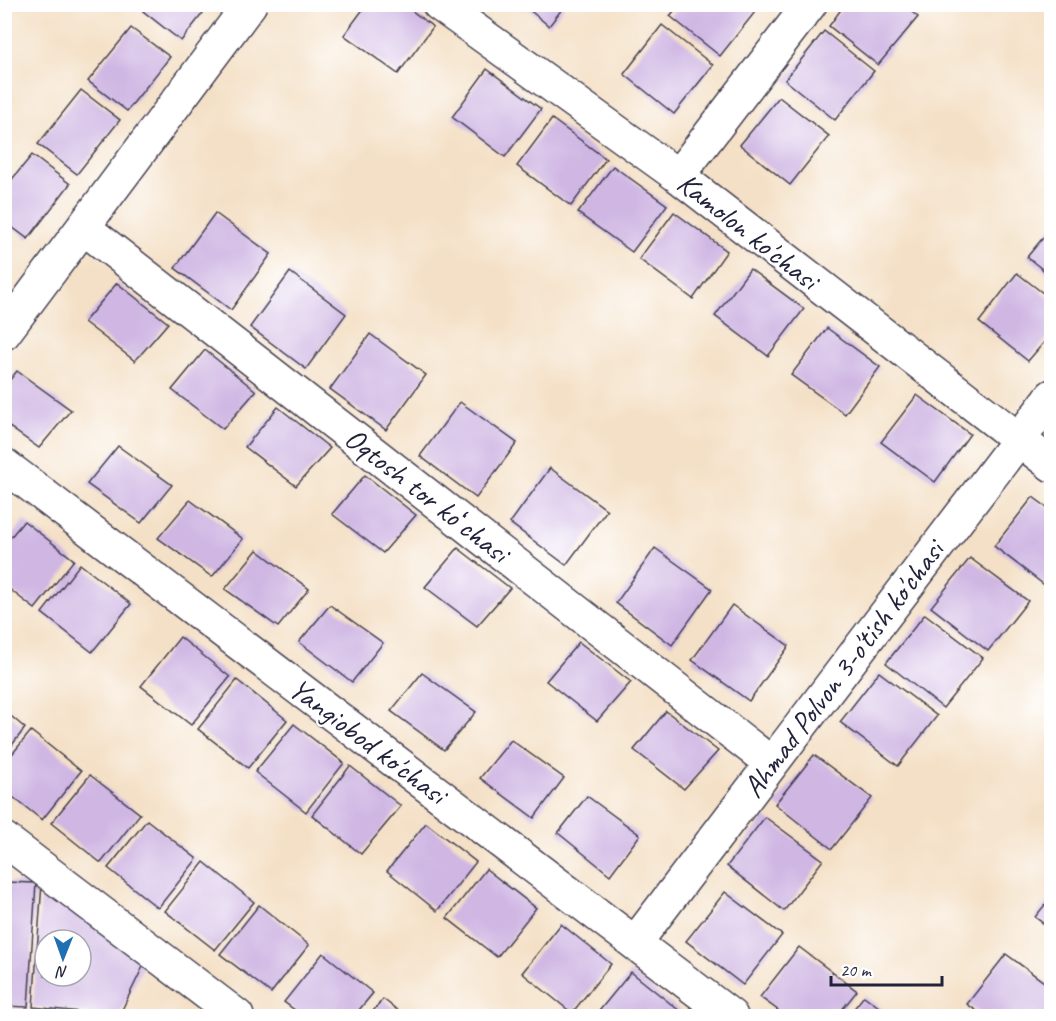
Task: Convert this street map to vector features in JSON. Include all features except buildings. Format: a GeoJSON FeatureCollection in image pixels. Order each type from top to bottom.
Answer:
{"type":"FeatureCollection","features":[{"type":"Feature","properties":{"kind":"street"},"geometry":{"type":"LineString","coordinates":[[4,333],[250,4]]}},
{"type":"Feature","properties":{"kind":"street","name":"Kamolon ko'chasi"},"geometry":{"type":"LineString","coordinates":[[439,4],[678,176],[1052,465]]}},
{"type":"Feature","properties":{"kind":"street"},"geometry":{"type":"LineString","coordinates":[[678,176],[810,4]]}},
{"type":"Feature","properties":{"kind":"street","name":"Oqtosh tor koʻchasi"},"geometry":{"type":"LineString","coordinates":[[84,228],[771,763]]}},
{"type":"Feature","properties":{"kind":"street","name":"Ahmad Polvon 3-o'tish ko'chasi"},"geometry":{"type":"LineString","coordinates":[[634,943],[1052,396]]}},
{"type":"Feature","properties":{"kind":"street","name":"Yangiobod ko'chasi"},"geometry":{"type":"LineString","coordinates":[[4,465],[731,1017]]}},
{"type":"Feature","properties":{"kind":"street"},"geometry":{"type":"LineString","coordinates":[[4,839],[237,1017]]}}]}
